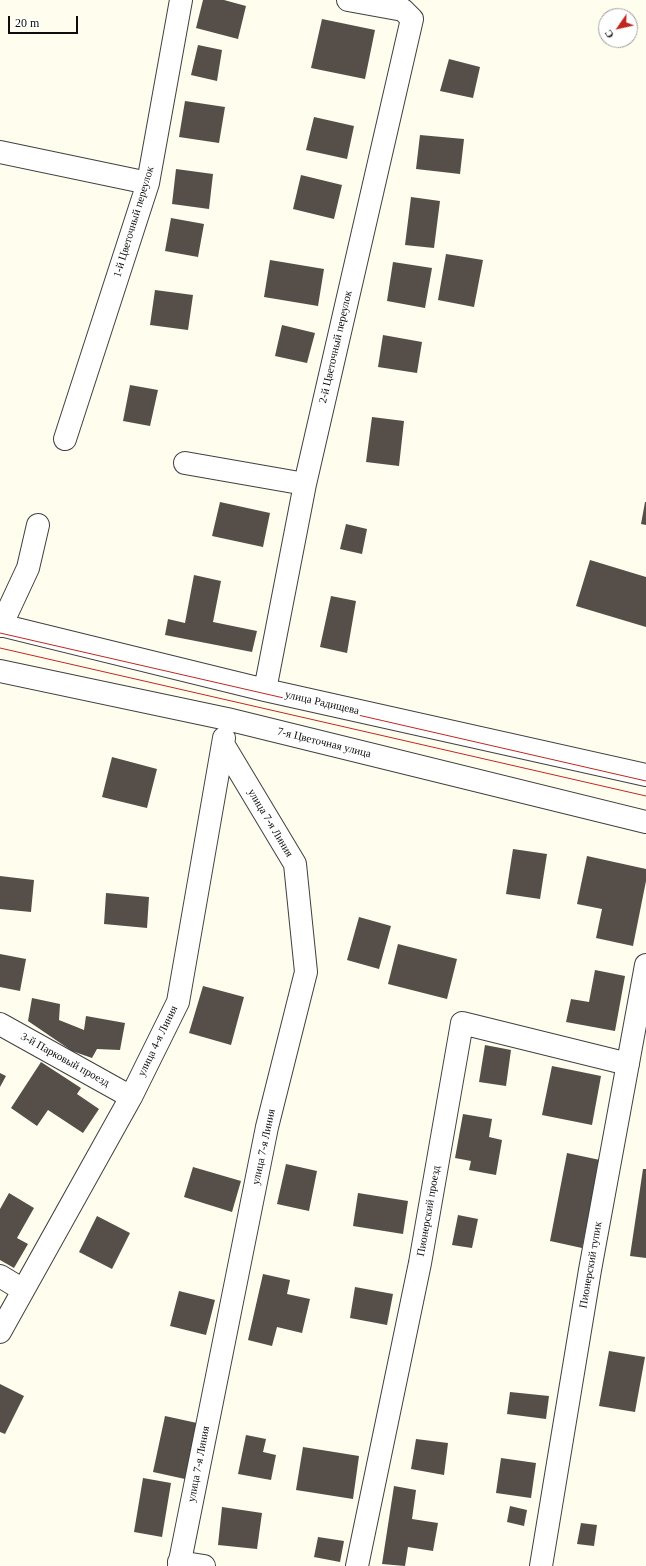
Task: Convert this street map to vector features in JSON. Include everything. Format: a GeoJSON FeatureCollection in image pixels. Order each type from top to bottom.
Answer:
{"type":"FeatureCollection","features":[{"type":"Feature","properties":{"kind":"street","name":"1-й Цветочный переулок"},"geometry":{"type":"LineString","coordinates":[[65,439],[148,183],[182,0]]}},
{"type":"Feature","properties":{"kind":"street","name":"2-й Цветочный переулок"},"geometry":{"type":"LineString","coordinates":[[265,690],[305,484],[412,19],[403,10],[348,0]]}},
{"type":"Feature","properties":{"kind":"street"},"geometry":{"type":"LineString","coordinates":[[0,152],[148,183]]}},
{"type":"Feature","properties":{"kind":"street"},"geometry":{"type":"LineString","coordinates":[[185,463],[305,484]]}},
{"type":"Feature","properties":{"kind":"street"},"geometry":{"type":"LineString","coordinates":[[1,626],[28,568],[38,525]]}},
{"type":"Feature","properties":{"kind":"street","name":"улица Радищева"},"geometry":{"type":"LineString","coordinates":[[1,626],[265,690],[646,775]]}},
{"type":"Feature","properties":{"kind":"street","name":"7-я Цветочная улица"},"geometry":{"type":"LineString","coordinates":[[0,671],[227,720],[646,822]]}},
{"type":"Feature","properties":{"kind":"street","name":"улица 4-я Линия"},"geometry":{"type":"LineString","coordinates":[[0,1332],[131,1096],[178,1002],[227,720]]}},
{"type":"Feature","properties":{"kind":"street","name":"улица 7-я Линия"},"geometry":{"type":"LineString","coordinates":[[179,1564],[267,1127],[306,972],[295,864],[223,744]]}},
{"type":"Feature","properties":{"kind":"street","name":"Пионерский тупик"},"geometry":{"type":"LineString","coordinates":[[541,1566],[590,1270],[646,965]]}},
{"type":"Feature","properties":{"kind":"street","name":"Пионерский проезд"},"geometry":{"type":"LineString","coordinates":[[357,1566],[420,1264],[462,1023],[628,1064]]}},
{"type":"Feature","properties":{"kind":"street","name":"3-й Парковый проезд"},"geometry":{"type":"LineString","coordinates":[[0,1024],[131,1096]]}},
{"type":"Feature","properties":{"kind":"street"},"geometry":{"type":"LineString","coordinates":[[0,1276],[23,1290]]}},
{"type":"Feature","properties":{"kind":"street"},"geometry":{"type":"LineString","coordinates":[[179,1564],[204,1566]]}},
{"type":"Feature","properties":{"kind":"building"},"geometry":{"type":"Polygon","coordinates":[[[203,0],[224,0],[246,6],[238,39],[196,28],[203,0]]]}},
{"type":"Feature","properties":{"kind":"building"},"geometry":{"type":"Polygon","coordinates":[[[322,19],[375,30],[365,79],[311,68],[322,19]]]}},
{"type":"Feature","properties":{"kind":"building"},"geometry":{"type":"Polygon","coordinates":[[[198,45],[222,50],[217,81],[191,75],[198,45]]]}},
{"type":"Feature","properties":{"kind":"building"},"geometry":{"type":"Polygon","coordinates":[[[449,59],[480,67],[473,98],[440,91],[449,59]]]}},
{"type":"Feature","properties":{"kind":"building"},"geometry":{"type":"Polygon","coordinates":[[[185,101],[225,107],[219,143],[179,137],[185,101]]]}},
{"type":"Feature","properties":{"kind":"building"},"geometry":{"type":"Polygon","coordinates":[[[314,117],[354,126],[347,159],[306,150],[314,117]]]}},
{"type":"Feature","properties":{"kind":"building"},"geometry":{"type":"Polygon","coordinates":[[[420,135],[464,139],[460,174],[416,169],[420,135]]]}},
{"type":"Feature","properties":{"kind":"building"},"geometry":{"type":"Polygon","coordinates":[[[176,169],[213,174],[209,209],[172,204],[176,169]]]}},
{"type":"Feature","properties":{"kind":"building"},"geometry":{"type":"Polygon","coordinates":[[[301,175],[342,185],[334,219],[293,209],[301,175]]]}},
{"type":"Feature","properties":{"kind":"building"},"geometry":{"type":"Polygon","coordinates":[[[411,197],[440,201],[434,248],[405,245],[411,197]]]}},
{"type":"Feature","properties":{"kind":"building"},"geometry":{"type":"Polygon","coordinates":[[[171,218],[204,224],[198,257],[165,251],[171,218]]]}},
{"type":"Feature","properties":{"kind":"building"},"geometry":{"type":"Polygon","coordinates":[[[446,254],[483,260],[474,307],[438,300],[446,254]]]}},
{"type":"Feature","properties":{"kind":"building"},"geometry":{"type":"Polygon","coordinates":[[[270,260],[324,269],[318,306],[264,297],[270,260]]]}},
{"type":"Feature","properties":{"kind":"building"},"geometry":{"type":"Polygon","coordinates":[[[393,262],[432,268],[425,308],[387,301],[393,262]]]}},
{"type":"Feature","properties":{"kind":"building"},"geometry":{"type":"Polygon","coordinates":[[[155,290],[193,295],[188,330],[150,325],[155,290]]]}},
{"type":"Feature","properties":{"kind":"building"},"geometry":{"type":"Polygon","coordinates":[[[282,325],[315,333],[307,363],[275,356],[282,325]]]}},
{"type":"Feature","properties":{"kind":"building"},"geometry":{"type":"Polygon","coordinates":[[[383,335],[422,342],[417,373],[378,367],[383,335]]]}},
{"type":"Feature","properties":{"kind":"building"},"geometry":{"type":"Polygon","coordinates":[[[130,385],[158,390],[150,426],[123,421],[130,385]]]}},
{"type":"Feature","properties":{"kind":"building"},"geometry":{"type":"Polygon","coordinates":[[[372,417],[404,421],[399,466],[366,462],[372,417]]]}},
{"type":"Feature","properties":{"kind":"building"},"geometry":{"type":"Polygon","coordinates":[[[220,502],[270,513],[263,547],[212,536],[220,502]]]}},
{"type":"Feature","properties":{"kind":"building"},"geometry":{"type":"Polygon","coordinates":[[[646,502],[646,525],[641,524],[646,502]]]}},
{"type":"Feature","properties":{"kind":"building"},"geometry":{"type":"Polygon","coordinates":[[[346,524],[367,529],[362,554],[340,549],[346,524]]]}},
{"type":"Feature","properties":{"kind":"building"},"geometry":{"type":"Polygon","coordinates":[[[590,560],[646,577],[646,627],[576,606],[590,560]]]}},
{"type":"Feature","properties":{"kind":"building"},"geometry":{"type":"Polygon","coordinates":[[[194,575],[221,581],[213,622],[257,631],[252,652],[165,635],[168,619],[185,623],[194,575]]]}},
{"type":"Feature","properties":{"kind":"building"},"geometry":{"type":"Polygon","coordinates":[[[331,596],[356,601],[347,653],[320,647],[331,596]]]}},
{"type":"Feature","properties":{"kind":"building"},"geometry":{"type":"Polygon","coordinates":[[[112,757],[157,769],[147,808],[102,797],[112,757]]]}},
{"type":"Feature","properties":{"kind":"building"},"geometry":{"type":"Polygon","coordinates":[[[513,849],[547,854],[540,899],[506,894],[513,849]]]}},
{"type":"Feature","properties":{"kind":"building"},"geometry":{"type":"Polygon","coordinates":[[[587,856],[646,869],[646,881],[633,946],[596,938],[602,909],[577,904],[587,856]]]}},
{"type":"Feature","properties":{"kind":"building"},"geometry":{"type":"Polygon","coordinates":[[[0,876],[34,880],[31,912],[0,909],[0,876]]]}},
{"type":"Feature","properties":{"kind":"building"},"geometry":{"type":"Polygon","coordinates":[[[106,893],[149,897],[147,928],[104,924],[106,893]]]}},
{"type":"Feature","properties":{"kind":"building"},"geometry":{"type":"Polygon","coordinates":[[[359,917],[391,926],[379,969],[347,960],[359,917]]]}},
{"type":"Feature","properties":{"kind":"building"},"geometry":{"type":"Polygon","coordinates":[[[398,944],[457,959],[447,999],[388,984],[398,944]]]}},
{"type":"Feature","properties":{"kind":"building"},"geometry":{"type":"Polygon","coordinates":[[[0,954],[26,959],[20,991],[0,987],[0,954]]]}},
{"type":"Feature","properties":{"kind":"building"},"geometry":{"type":"Polygon","coordinates":[[[595,970],[625,976],[615,1031],[566,1022],[571,999],[589,1002],[595,970]]]}},
{"type":"Feature","properties":{"kind":"building"},"geometry":{"type":"Polygon","coordinates":[[[203,986],[244,997],[231,1045],[189,1033],[203,986]]]}},
{"type":"Feature","properties":{"kind":"building"},"geometry":{"type":"Polygon","coordinates":[[[32,998],[60,1004],[59,1020],[84,1030],[86,1016],[125,1023],[120,1050],[97,1049],[92,1058],[72,1051],[28,1021],[32,998]]]}},
{"type":"Feature","properties":{"kind":"building"},"geometry":{"type":"Polygon","coordinates":[[[485,1045],[511,1050],[506,1086],[479,1082],[485,1045]]]}},
{"type":"Feature","properties":{"kind":"building"},"geometry":{"type":"Polygon","coordinates":[[[41,1062],[81,1088],[77,1094],[99,1109],[83,1133],[48,1110],[37,1126],[11,1108],[41,1062]]]}},
{"type":"Feature","properties":{"kind":"building"},"geometry":{"type":"Polygon","coordinates":[[[552,1066],[601,1076],[592,1125],[542,1115],[552,1066]]]}},
{"type":"Feature","properties":{"kind":"building"},"geometry":{"type":"Polygon","coordinates":[[[0,1073],[6,1076],[0,1087],[0,1073]]]}},
{"type":"Feature","properties":{"kind":"building"},"geometry":{"type":"Polygon","coordinates":[[[463,1114],[492,1119],[489,1137],[502,1140],[496,1175],[469,1170],[471,1161],[455,1158],[463,1114]]]}},
{"type":"Feature","properties":{"kind":"building"},"geometry":{"type":"Polygon","coordinates":[[[567,1153],[600,1160],[582,1248],[550,1241],[567,1153]]]}},
{"type":"Feature","properties":{"kind":"building"},"geometry":{"type":"Polygon","coordinates":[[[286,1164],[317,1171],[309,1211],[277,1204],[286,1164]]]}},
{"type":"Feature","properties":{"kind":"building"},"geometry":{"type":"Polygon","coordinates":[[[193,1167],[241,1181],[232,1212],[184,1197],[193,1167]]]}},
{"type":"Feature","properties":{"kind":"building"},"geometry":{"type":"Polygon","coordinates":[[[643,1169],[646,1169],[646,1258],[630,1256],[643,1169]]]}},
{"type":"Feature","properties":{"kind":"building"},"geometry":{"type":"Polygon","coordinates":[[[9,1193],[34,1208],[17,1238],[28,1244],[14,1268],[0,1260],[0,1209],[9,1193]]]}},
{"type":"Feature","properties":{"kind":"building"},"geometry":{"type":"Polygon","coordinates":[[[358,1193],[408,1201],[403,1234],[353,1226],[358,1193]]]}},
{"type":"Feature","properties":{"kind":"building"},"geometry":{"type":"Polygon","coordinates":[[[458,1215],[478,1219],[472,1248],[452,1245],[458,1215]]]}},
{"type":"Feature","properties":{"kind":"building"},"geometry":{"type":"Polygon","coordinates":[[[97,1216],[130,1233],[112,1269],[79,1252],[97,1216]]]}},
{"type":"Feature","properties":{"kind":"building"},"geometry":{"type":"Polygon","coordinates":[[[263,1274],[290,1280],[287,1294],[310,1299],[302,1333],[277,1327],[272,1346],[248,1340],[263,1274]]]}},
{"type":"Feature","properties":{"kind":"building"},"geometry":{"type":"Polygon","coordinates":[[[355,1287],[393,1294],[387,1325],[350,1318],[355,1287]]]}},
{"type":"Feature","properties":{"kind":"building"},"geometry":{"type":"Polygon","coordinates":[[[179,1291],[215,1300],[206,1335],[170,1326],[179,1291]]]}},
{"type":"Feature","properties":{"kind":"building"},"geometry":{"type":"Polygon","coordinates":[[[609,1351],[645,1357],[635,1412],[599,1406],[609,1351]]]}},
{"type":"Feature","properties":{"kind":"building"},"geometry":{"type":"Polygon","coordinates":[[[0,1384],[24,1396],[5,1434],[0,1432],[0,1384]]]}},
{"type":"Feature","properties":{"kind":"building"},"geometry":{"type":"Polygon","coordinates":[[[510,1392],[549,1396],[546,1419],[507,1414],[510,1392]]]}},
{"type":"Feature","properties":{"kind":"building"},"geometry":{"type":"Polygon","coordinates":[[[165,1416],[197,1423],[185,1479],[153,1472],[165,1416]]]}},
{"type":"Feature","properties":{"kind":"building"},"geometry":{"type":"Polygon","coordinates":[[[246,1435],[266,1439],[263,1452],[276,1455],[271,1480],[238,1474],[246,1435]]]}},
{"type":"Feature","properties":{"kind":"building"},"geometry":{"type":"Polygon","coordinates":[[[416,1439],[448,1443],[444,1475],[411,1469],[416,1439]]]}},
{"type":"Feature","properties":{"kind":"building"},"geometry":{"type":"Polygon","coordinates":[[[303,1447],[359,1456],[353,1499],[296,1490],[303,1447]]]}},
{"type":"Feature","properties":{"kind":"building"},"geometry":{"type":"Polygon","coordinates":[[[501,1458],[536,1463],[531,1498],[496,1493],[501,1458]]]}},
{"type":"Feature","properties":{"kind":"building"},"geometry":{"type":"Polygon","coordinates":[[[143,1478],[171,1483],[162,1537],[134,1532],[143,1478]]]}},
{"type":"Feature","properties":{"kind":"building"},"geometry":{"type":"Polygon","coordinates":[[[394,1486],[416,1490],[412,1519],[438,1523],[433,1551],[408,1547],[405,1566],[382,1564],[394,1486]]]}},
{"type":"Feature","properties":{"kind":"building"},"geometry":{"type":"Polygon","coordinates":[[[510,1506],[527,1510],[524,1526],[507,1522],[510,1506]]]}},
{"type":"Feature","properties":{"kind":"building"},"geometry":{"type":"Polygon","coordinates":[[[222,1507],[262,1513],[257,1549],[218,1545],[222,1507]]]}},
{"type":"Feature","properties":{"kind":"building"},"geometry":{"type":"Polygon","coordinates":[[[581,1523],[597,1525],[594,1546],[577,1544],[581,1523]]]}},
{"type":"Feature","properties":{"kind":"building"},"geometry":{"type":"Polygon","coordinates":[[[318,1537],[344,1541],[340,1562],[314,1557],[318,1537]]]}},
{"type":"Feature","properties":{"kind":"tram line"},"geometry":{"type":"LineString","coordinates":[[0,633],[646,781]]}},
{"type":"Feature","properties":{"kind":"tram line"},"geometry":{"type":"LineString","coordinates":[[0,648],[646,796]]}}]}
